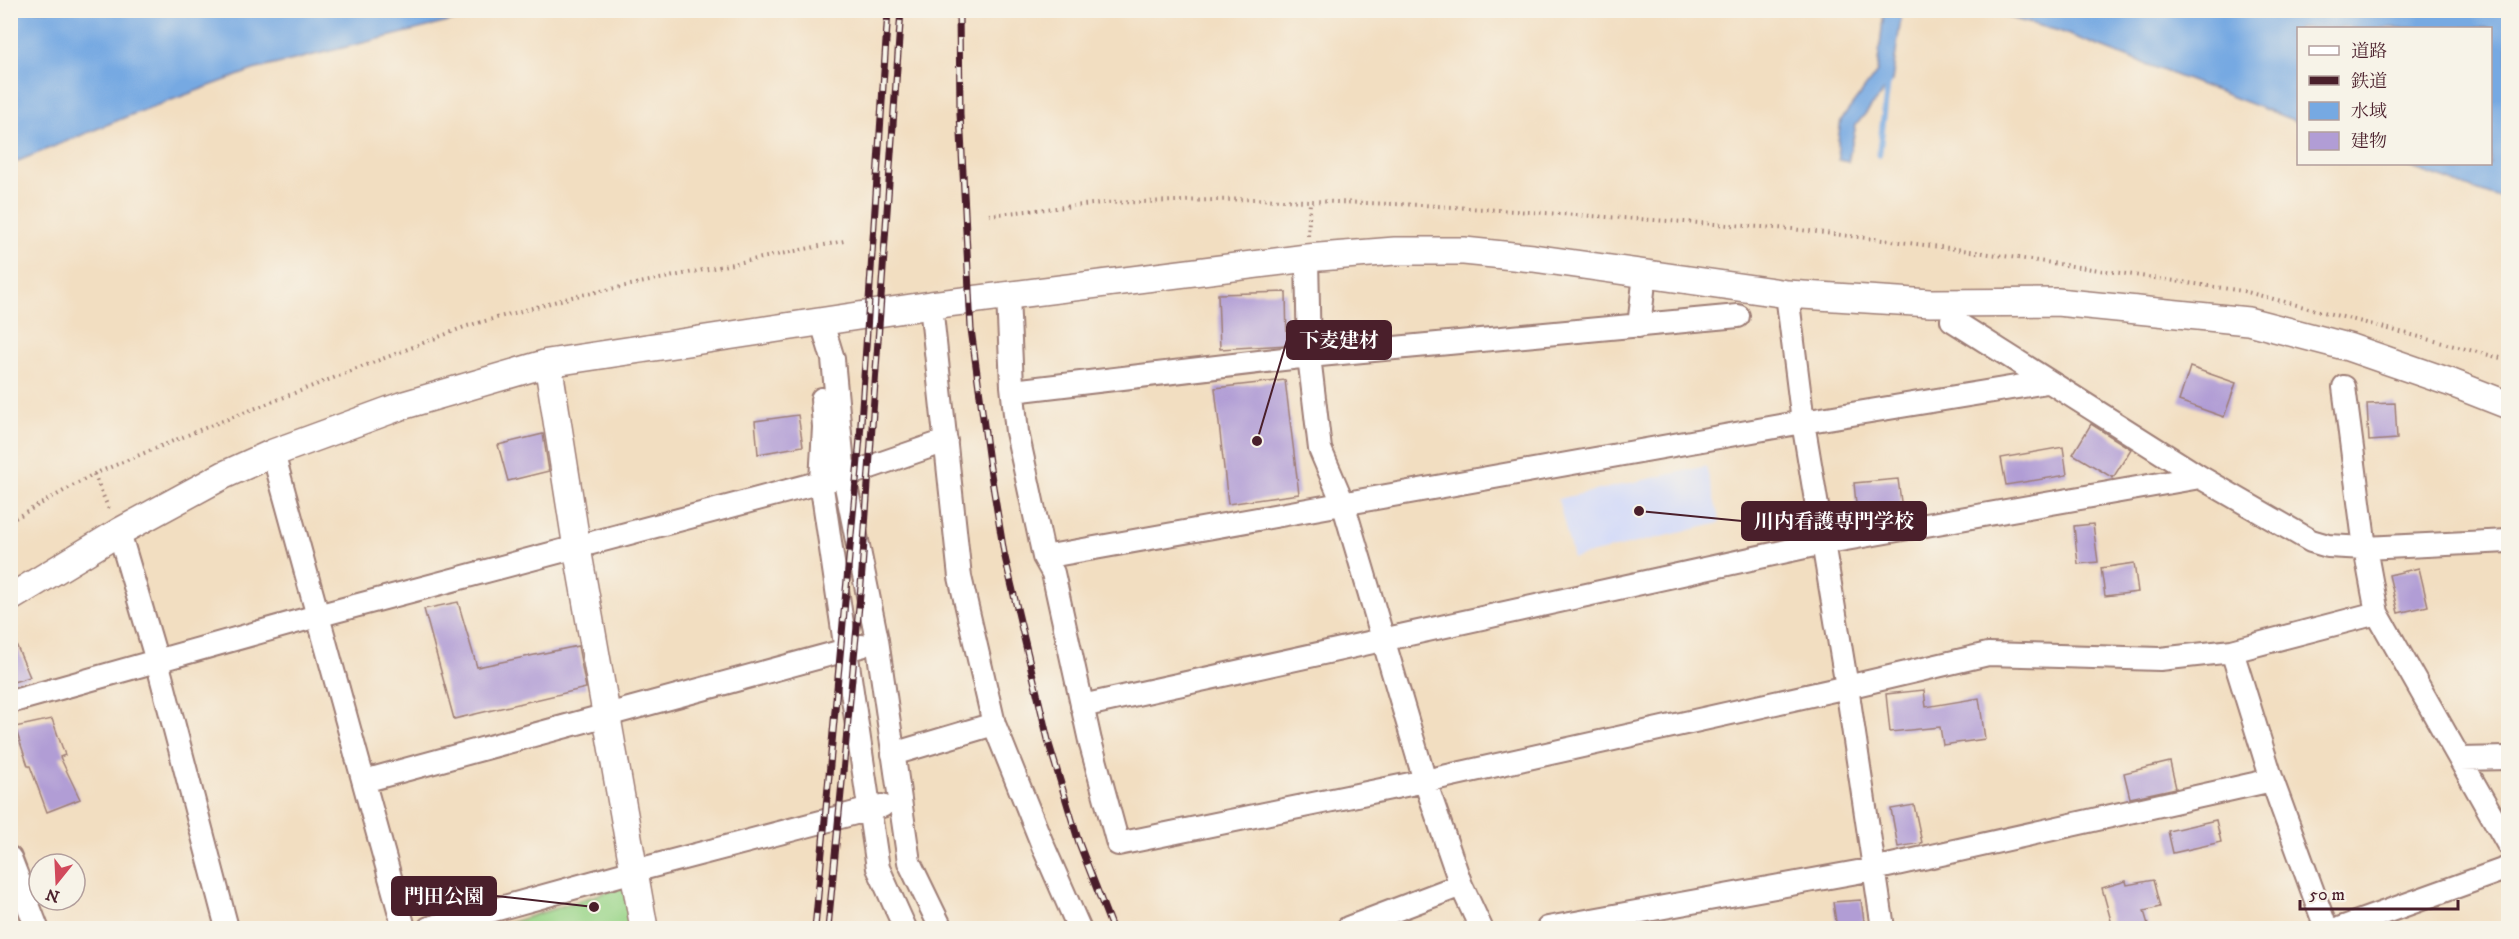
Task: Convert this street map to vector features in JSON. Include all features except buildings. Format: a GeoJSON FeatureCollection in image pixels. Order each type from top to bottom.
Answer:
{"type":"FeatureCollection","features":[{"type":"Feature","properties":{"kind":"street"},"geometry":{"type":"LineString","coordinates":[[10,598],[119,532],[224,475],[273,453],[401,406],[548,363],[932,305],[1307,258],[1395,251],[1464,251],[1787,294],[1930,303],[2057,302],[2248,321],[2348,347],[2508,405]]}},
{"type":"Feature","properties":{"kind":"street"},"geometry":{"type":"LineString","coordinates":[[1307,258],[1309,356],[1320,449],[1343,503],[1425,781],[1461,885],[1481,928]]}},
{"type":"Feature","properties":{"kind":"street"},"geometry":{"type":"LineString","coordinates":[[1639,326],[1645,274]]}},
{"type":"Feature","properties":{"kind":"street"},"geometry":{"type":"LineString","coordinates":[[1787,294],[1803,422],[1847,687],[1882,928]]}},
{"type":"Feature","properties":{"kind":"street"},"geometry":{"type":"LineString","coordinates":[[1008,296],[1017,432],[1044,557],[1053,573],[1082,706],[1118,844],[1425,781],[1988,654],[2160,659],[2232,651],[2377,613]]}},
{"type":"Feature","properties":{"kind":"street"},"geometry":{"type":"LineString","coordinates":[[932,305],[960,577],[994,724],[1042,846],[1079,928]]}},
{"type":"Feature","properties":{"kind":"street"},"geometry":{"type":"LineString","coordinates":[[1013,391],[1309,356],[1738,316]]}},
{"type":"Feature","properties":{"kind":"street"},"geometry":{"type":"LineString","coordinates":[[1952,320],[2200,477],[2312,542],[2328,546],[2365,548],[2508,541]]}},
{"type":"Feature","properties":{"kind":"street"},"geometry":{"type":"LineString","coordinates":[[822,323],[833,359],[844,476],[876,640],[909,862],[941,928]]}},
{"type":"Feature","properties":{"kind":"street"},"geometry":{"type":"LineString","coordinates":[[822,323],[819,358],[824,427],[821,481],[878,868],[905,928]]}},
{"type":"Feature","properties":{"kind":"street"},"geometry":{"type":"LineString","coordinates":[[548,363],[577,548],[644,928]]}},
{"type":"Feature","properties":{"kind":"street"},"geometry":{"type":"LineString","coordinates":[[1044,557],[1803,422],[2047,382]]}},
{"type":"Feature","properties":{"kind":"street"},"geometry":{"type":"LineString","coordinates":[[2344,387],[2365,548],[2377,613],[2508,844]]}},
{"type":"Feature","properties":{"kind":"street"},"geometry":{"type":"LineString","coordinates":[[10,702],[318,616],[844,476],[946,441]]}},
{"type":"Feature","properties":{"kind":"street"},"geometry":{"type":"LineString","coordinates":[[273,453],[404,928]]}},
{"type":"Feature","properties":{"kind":"street"},"geometry":{"type":"LineString","coordinates":[[1082,706],[1823,543],[2200,477]]}},
{"type":"Feature","properties":{"kind":"street"},"geometry":{"type":"LineString","coordinates":[[119,532],[157,661],[227,928]]}},
{"type":"Feature","properties":{"kind":"street"},"geometry":{"type":"LineString","coordinates":[[364,781],[847,652],[876,640]]}},
{"type":"Feature","properties":{"kind":"street"},"geometry":{"type":"LineString","coordinates":[[2232,651],[2272,780],[2326,928]]}},
{"type":"Feature","properties":{"kind":"street"},"geometry":{"type":"LineString","coordinates":[[893,754],[994,724]]}},
{"type":"Feature","properties":{"kind":"street"},"geometry":{"type":"LineString","coordinates":[[2460,759],[2508,758]]}},
{"type":"Feature","properties":{"kind":"street"},"geometry":{"type":"LineString","coordinates":[[1548,928],[1874,869],[2272,780]]}},
{"type":"Feature","properties":{"kind":"street"},"geometry":{"type":"LineString","coordinates":[[429,928],[900,800]]}},
{"type":"Feature","properties":{"kind":"street"},"geometry":{"type":"LineString","coordinates":[[10,858],[37,928]]}},
{"type":"Feature","properties":{"kind":"street"},"geometry":{"type":"LineString","coordinates":[[2341,928],[2508,868]]}},
{"type":"Feature","properties":{"kind":"street"},"geometry":{"type":"LineString","coordinates":[[1348,928],[1461,885]]}},
{"type":"Feature","properties":{"kind":"path"},"geometry":{"type":"LineString","coordinates":[[989,214],[1102,202],[1254,199],[1422,205],[1792,229],[1949,248],[2244,291],[2508,360]]}},
{"type":"Feature","properties":{"kind":"path"},"geometry":{"type":"LineString","coordinates":[[1307,258],[1310,202]]}},
{"type":"Feature","properties":{"kind":"path"},"geometry":{"type":"LineString","coordinates":[[10,521],[94,474],[293,392],[467,326],[572,297],[844,241]]}},
{"type":"Feature","properties":{"kind":"path"},"geometry":{"type":"LineString","coordinates":[[94,474],[119,532]]}},
{"type":"Feature","properties":{"kind":"shaded area"},"geometry":{"type":"Polygon","coordinates":[[[1706,466],[1720,523],[1573,558],[1558,499],[1706,466]]]}},
{"type":"Feature","properties":{"kind":"green space"},"geometry":{"type":"Polygon","coordinates":[[[625,886],[633,928],[494,928],[625,886]]]}},
{"type":"Feature","properties":{"kind":"water"},"geometry":{"type":"Polygon","coordinates":[[[11,10],[493,11],[253,70],[131,115],[11,164],[11,10]]]}},
{"type":"Feature","properties":{"kind":"water"},"geometry":{"type":"Polygon","coordinates":[[[1884,11],[1902,11],[1892,81],[1856,125],[1848,162],[1839,160],[1838,141],[1841,120],[1877,72],[1884,11]]]}},
{"type":"Feature","properties":{"kind":"water"},"geometry":{"type":"Polygon","coordinates":[[[1984,11],[2508,11],[2508,201],[2403,165],[2492,165],[2492,27],[2297,27],[2297,122],[2059,31],[1984,11]]]}},
{"type":"Feature","properties":{"kind":"waterway"},"geometry":{"type":"LineString","coordinates":[[1879,155],[1888,81]]}},
{"type":"Feature","properties":{"kind":"railway"},"geometry":{"type":"LineString","coordinates":[[815,928],[860,438],[888,10]]}},
{"type":"Feature","properties":{"kind":"railway"},"geometry":{"type":"LineString","coordinates":[[828,928],[861,585],[901,10]]}},
{"type":"Feature","properties":{"kind":"railway"},"geometry":{"type":"LineString","coordinates":[[959,10],[960,114],[971,329],[1004,553],[1049,744],[1079,843],[1112,928]]}},
{"type":"Feature","properties":{"kind":"place","name":"下麦建材"},"geometry":{"type":"Point","coordinates":[1257,441]}},
{"type":"Feature","properties":{"kind":"place","name":"川内看護専門学校"},"geometry":{"type":"Point","coordinates":[1639,511]}},
{"type":"Feature","properties":{"kind":"place","name":"門田公園"},"geometry":{"type":"Point","coordinates":[594,907]}}]}
